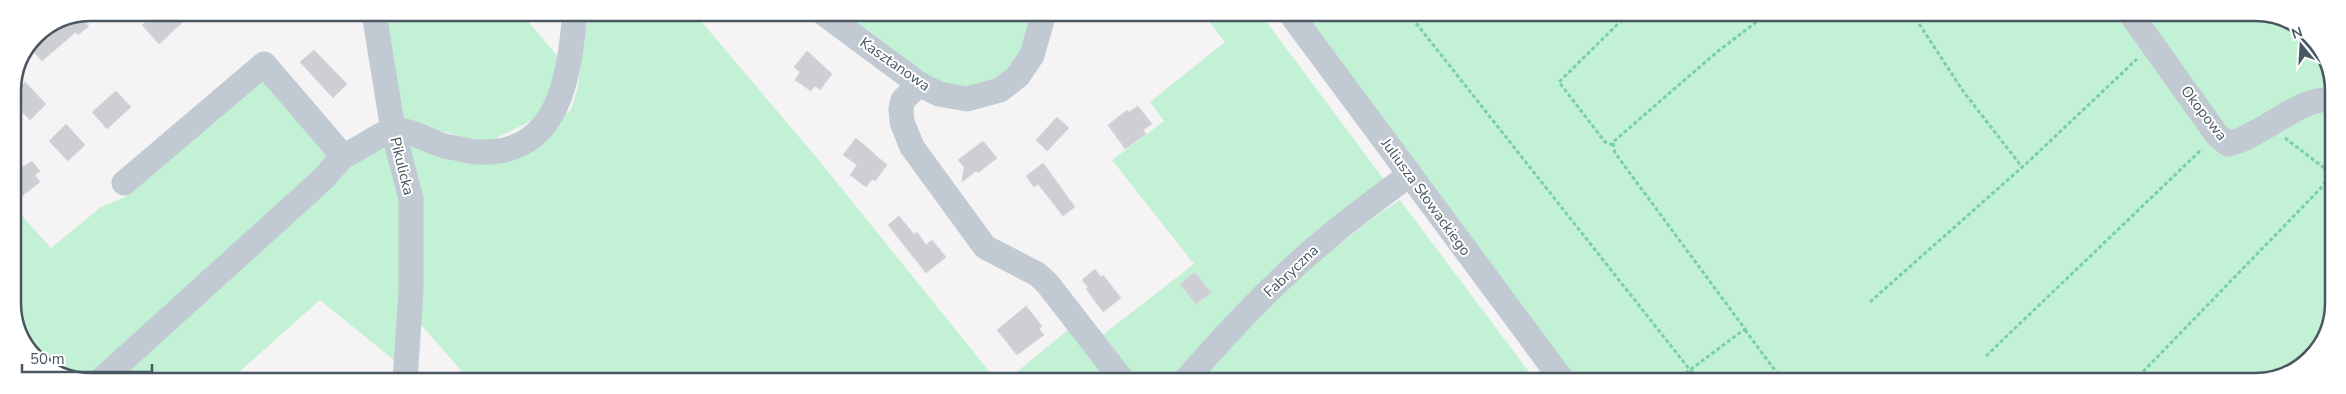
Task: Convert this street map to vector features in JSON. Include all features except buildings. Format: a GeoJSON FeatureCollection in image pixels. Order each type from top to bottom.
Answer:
{"type":"FeatureCollection","features":[{"type":"Feature","properties":{"kind":"street","name":"Pikulicka"},"geometry":{"type":"LineString","coordinates":[[375,21],[393,130],[411,199],[411,291],[406,373]]}},
{"type":"Feature","properties":{"kind":"street"},"geometry":{"type":"LineString","coordinates":[[109,373],[323,178],[343,156],[355,152],[393,130],[412,133],[442,146],[480,152],[506,148],[527,140],[545,124],[560,101],[574,21]]}},
{"type":"Feature","properties":{"kind":"street","name":"Kasztanowa"},"geometry":{"type":"LineString","coordinates":[[834,21],[919,84],[939,94],[966,99],[1000,90],[1018,76],[1032,55],[1042,21]]}},
{"type":"Feature","properties":{"kind":"street","name":"Juliusza Słowackiego"},"geometry":{"type":"LineString","coordinates":[[1296,21],[1556,373]]}},
{"type":"Feature","properties":{"kind":"street","name":"Okopowa"},"geometry":{"type":"LineString","coordinates":[[2136,21],[2217,135],[2228,144],[2241,142],[2295,109],[2325,98]]}},
{"type":"Feature","properties":{"kind":"street"},"geometry":{"type":"LineString","coordinates":[[124,183],[264,64],[343,156]]}},
{"type":"Feature","properties":{"kind":"street"},"geometry":{"type":"LineString","coordinates":[[919,84],[903,100],[901,109],[902,122],[912,147],[985,247],[1037,274],[1047,283],[1117,373]]}},
{"type":"Feature","properties":{"kind":"street","name":"Fabryczna"},"geometry":{"type":"LineString","coordinates":[[1192,373],[1210,351],[1277,283],[1325,239],[1410,174]]}},
{"type":"Feature","properties":{"kind":"path"},"geometry":{"type":"LineString","coordinates":[[1414,21],[1693,373]]}},
{"type":"Feature","properties":{"kind":"path"},"geometry":{"type":"LineString","coordinates":[[1613,145],[1605,142],[1559,82],[1621,21]]}},
{"type":"Feature","properties":{"kind":"path"},"geometry":{"type":"LineString","coordinates":[[1758,21],[1717,52],[1620,135],[1613,145],[1615,153],[1777,373]]}},
{"type":"Feature","properties":{"kind":"path"},"geometry":{"type":"LineString","coordinates":[[1917,21],[1963,91],[2022,167]]}},
{"type":"Feature","properties":{"kind":"path"},"geometry":{"type":"LineString","coordinates":[[1870,302],[2022,167],[2153,44]]}},
{"type":"Feature","properties":{"kind":"path"},"geometry":{"type":"LineString","coordinates":[[2270,125],[2325,168]]}},
{"type":"Feature","properties":{"kind":"path"},"geometry":{"type":"LineString","coordinates":[[1986,356],[2217,135]]}},
{"type":"Feature","properties":{"kind":"path"},"geometry":{"type":"LineString","coordinates":[[2143,373],[2325,183]]}},
{"type":"Feature","properties":{"kind":"path"},"geometry":{"type":"LineString","coordinates":[[1686,373],[1744,330]]}},
{"type":"Feature","properties":{"kind":"green space"},"geometry":{"type":"Polygon","coordinates":[[[387,21],[528,21],[559,58],[557,80],[537,118],[488,142],[467,143],[457,135],[399,121],[387,21]]]}},
{"type":"Feature","properties":{"kind":"green space"},"geometry":{"type":"Polygon","coordinates":[[[587,21],[701,21],[817,158],[991,373],[898,373],[892,366],[897,373],[463,373],[419,322],[400,136],[473,156],[556,124],[571,109],[577,91],[587,21]]]}},
{"type":"Feature","properties":{"kind":"green space"},"geometry":{"type":"Polygon","coordinates":[[[845,21],[1033,21],[1012,75],[951,91],[845,21]]]}},
{"type":"Feature","properties":{"kind":"green space"},"geometry":{"type":"Polygon","coordinates":[[[1208,21],[1266,21],[1385,181],[1185,373],[1129,373],[1100,337],[1194,264],[1112,160],[1164,121],[1150,102],[1225,42],[1208,21]]]}},
{"type":"Feature","properties":{"kind":"green space"},"geometry":{"type":"Polygon","coordinates":[[[1311,21],[2122,21],[2217,145],[2229,137],[2142,21],[2254,21],[2273,24],[2286,28],[2304,42],[2315,56],[2319,65],[2325,92],[2324,312],[2321,325],[2310,345],[2294,361],[2281,367],[2254,373],[1570,373],[1311,21]]]}},
{"type":"Feature","properties":{"kind":"green space"},"geometry":{"type":"Polygon","coordinates":[[[263,75],[333,152],[330,164],[99,373],[73,370],[52,361],[45,355],[31,338],[27,329],[21,302],[21,215],[51,248],[101,207],[125,197],[263,75]]]}},
{"type":"Feature","properties":{"kind":"green space"},"geometry":{"type":"Polygon","coordinates":[[[389,139],[402,190],[400,365],[320,300],[238,373],[119,373],[352,162],[389,139]]]}},
{"type":"Feature","properties":{"kind":"green space"},"geometry":{"type":"Polygon","coordinates":[[[1400,200],[1530,373],[1206,373],[1290,284],[1370,220],[1400,200]]]}},
{"type":"Feature","properties":{"kind":"green space"},"geometry":{"type":"Polygon","coordinates":[[[1070,328],[1107,373],[1016,373],[1070,328]]]}}]}
